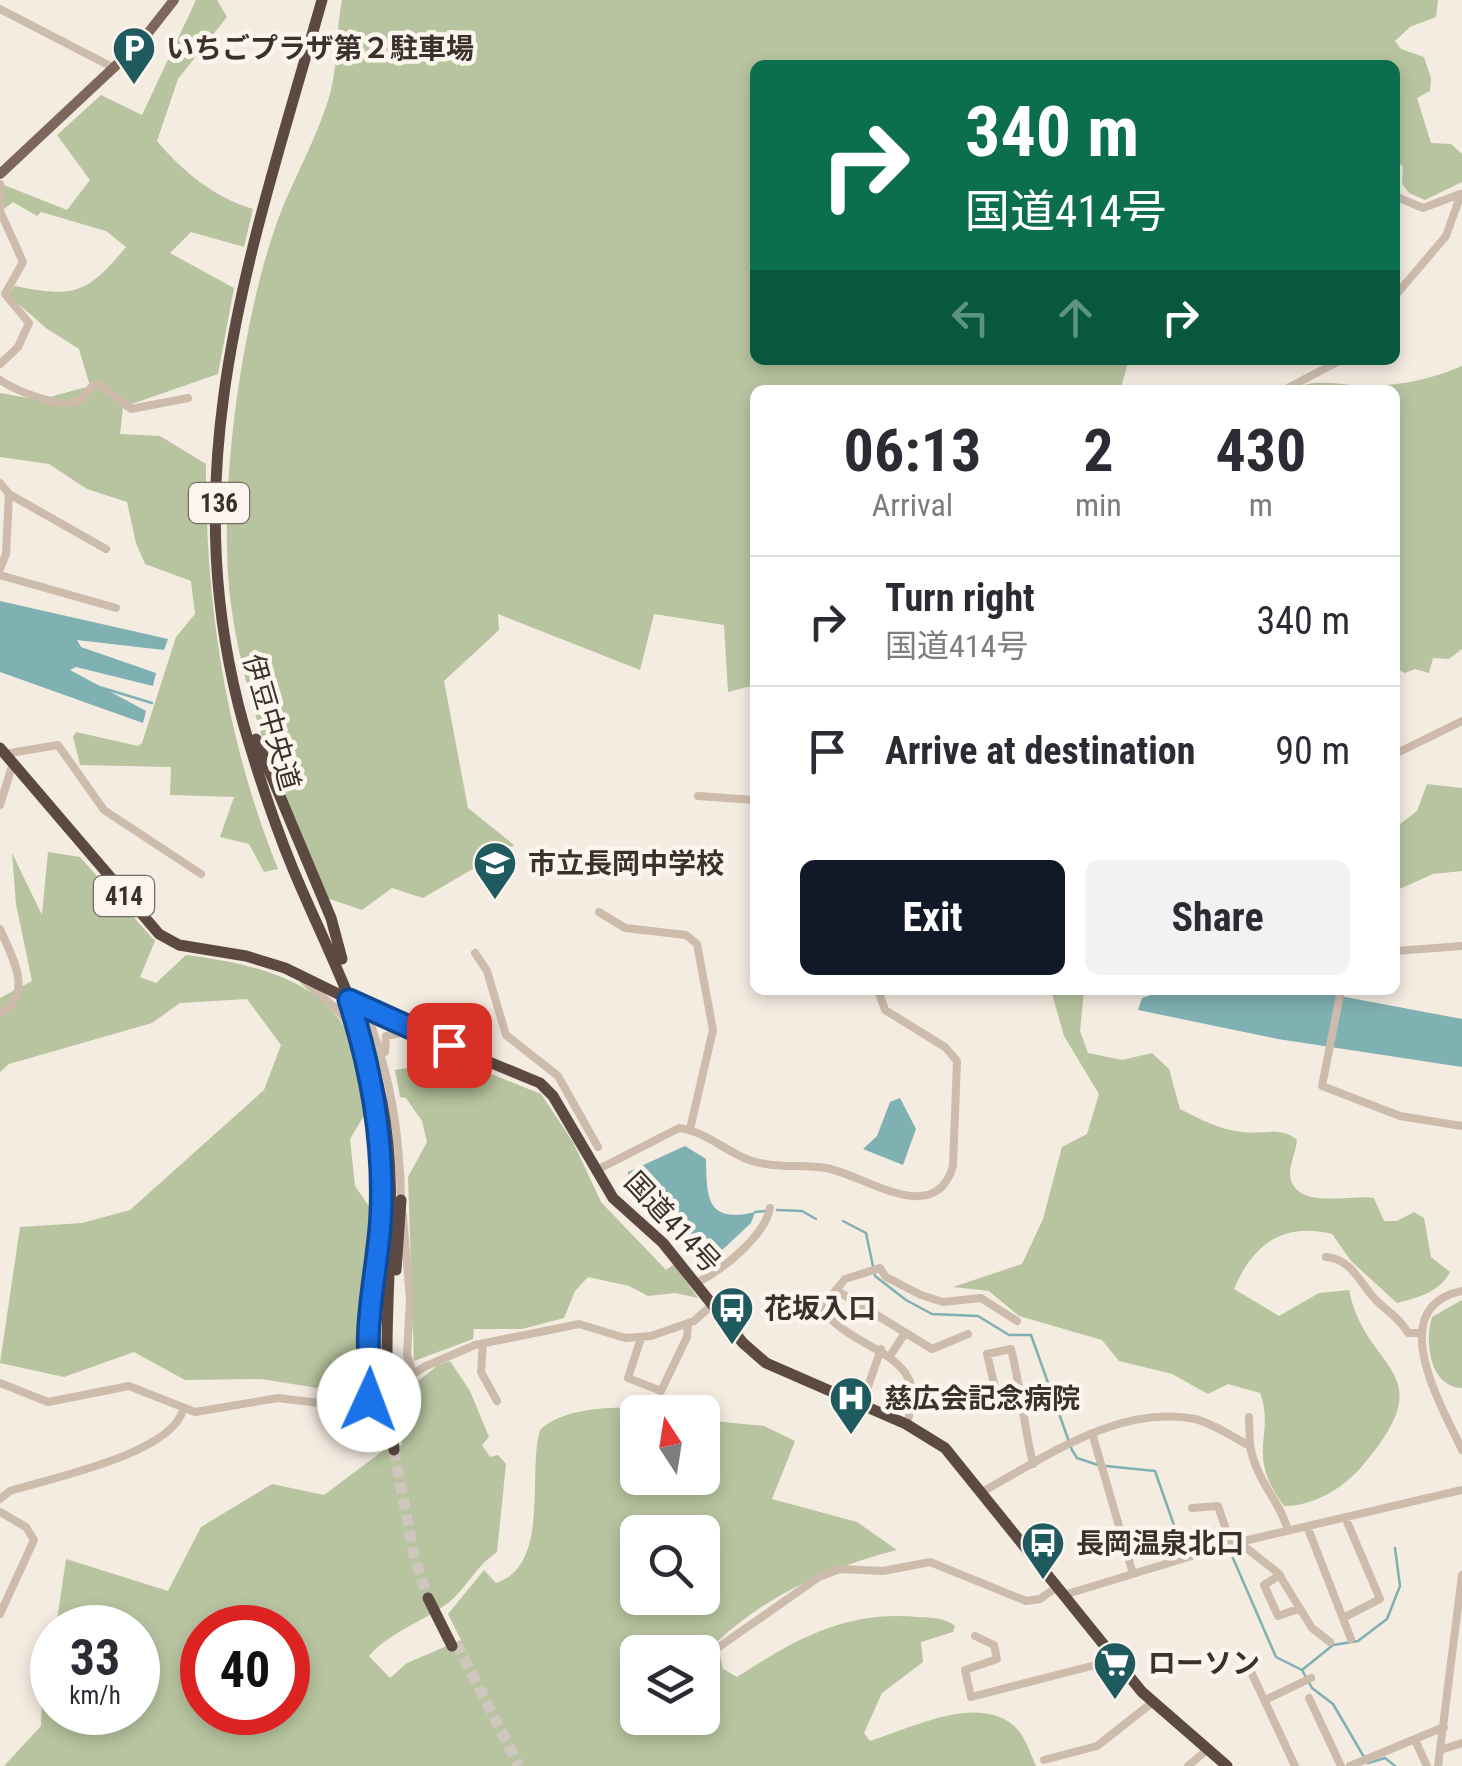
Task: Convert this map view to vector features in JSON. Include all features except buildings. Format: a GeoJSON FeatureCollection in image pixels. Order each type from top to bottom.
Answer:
{"type":"FeatureCollection","features":[{"type":"Feature","properties":{"kind":"highway","name":"伊豆中央道"},"geometry":{"type":"LineString","coordinates":[[324,0],[252,266],[222,426],[220,576],[232,659],[248,728],[296,866],[378,1076],[392,1149],[388,1376]]}},
{"type":"Feature","properties":{"kind":"highway"},"geometry":{"type":"LineString","coordinates":[[248,728],[279,854],[349,1000]]}},
{"type":"Feature","properties":{"kind":"highway"},"geometry":{"type":"LineString","coordinates":[[248,728],[364,1007]]}},
{"type":"Feature","properties":{"kind":"highway","name":"国道414号"},"geometry":{"type":"LineString","coordinates":[[4,755],[159,934],[179,945],[246,956],[294,972],[414,1031],[540,1084],[553,1096],[612,1198],[664,1242],[743,1344],[766,1363],[906,1424],[945,1448],[1115,1660],[1153,1702],[1227,1766]]}},
{"type":"Feature","properties":{"kind":"highway"},"geometry":{"type":"LineString","coordinates":[[318,984],[340,975]]}},
{"type":"Feature","properties":{"kind":"highway","name":"伊豆中央道"},"geometry":{"type":"LineString","coordinates":[[378,1076],[390,1176],[388,1376],[396,1449]]}},
{"type":"Feature","properties":{"kind":"highway"},"geometry":{"type":"LineString","coordinates":[[391,1316],[400,1200]]}},
{"type":"Feature","properties":{"kind":"highway"},"geometry":{"type":"LineString","coordinates":[[379,1249],[388,1376]]}},
{"type":"Feature","properties":{"kind":"highway"},"geometry":{"type":"LineString","coordinates":[[430,1597],[454,1644]]}},
{"type":"Feature","properties":{"kind":"main road"},"geometry":{"type":"LineString","coordinates":[[0,174],[114,68],[172,4]]}},
{"type":"Feature","properties":{"kind":"street"},"geometry":{"type":"LineString","coordinates":[[172,4],[183,0]]}},
{"type":"Feature","properties":{"kind":"street"},"geometry":{"type":"LineString","coordinates":[[0,9],[114,68]]}},
{"type":"Feature","properties":{"kind":"street"},"geometry":{"type":"LineString","coordinates":[[0,184],[0,210],[23,262],[6,294],[28,324],[18,347],[0,364]]}},
{"type":"Feature","properties":{"kind":"street"},"geometry":{"type":"LineString","coordinates":[[1400,198],[1423,208],[1461,194]]}},
{"type":"Feature","properties":{"kind":"street"},"geometry":{"type":"LineString","coordinates":[[1400,290],[1446,236],[1461,194]]}},
{"type":"Feature","properties":{"kind":"street"},"geometry":{"type":"LineString","coordinates":[[1294,385],[1332,365]]}},
{"type":"Feature","properties":{"kind":"street"},"geometry":{"type":"LineString","coordinates":[[0,380],[22,395],[70,403],[82,399],[98,383],[131,409],[188,398]]}},
{"type":"Feature","properties":{"kind":"street"},"geometry":{"type":"LineString","coordinates":[[0,483],[9,494],[106,549]]}},
{"type":"Feature","properties":{"kind":"street"},"geometry":{"type":"LineString","coordinates":[[9,494],[6,554],[0,572],[116,608]]}},
{"type":"Feature","properties":{"kind":"street"},"geometry":{"type":"LineString","coordinates":[[1400,752],[1462,721]]}},
{"type":"Feature","properties":{"kind":"street"},"geometry":{"type":"LineString","coordinates":[[0,805],[4,755],[58,745],[104,810],[202,874]]}},
{"type":"Feature","properties":{"kind":"street"},"geometry":{"type":"LineString","coordinates":[[698,796],[750,800]]}},
{"type":"Feature","properties":{"kind":"street"},"geometry":{"type":"LineString","coordinates":[[598,912],[625,928],[686,935],[697,944],[713,1030],[690,1130]]}},
{"type":"Feature","properties":{"kind":"street"},"geometry":{"type":"LineString","coordinates":[[0,929],[20,990],[16,1001],[0,1014]]}},
{"type":"Feature","properties":{"kind":"street"},"geometry":{"type":"LineString","coordinates":[[1400,951],[1462,946]]}},
{"type":"Feature","properties":{"kind":"street"},"geometry":{"type":"LineString","coordinates":[[475,953],[487,970],[506,1036],[558,1076],[598,1147]]}},
{"type":"Feature","properties":{"kind":"street"},"geometry":{"type":"LineString","coordinates":[[294,972],[347,1022],[378,1076]]}},
{"type":"Feature","properties":{"kind":"street"},"geometry":{"type":"LineString","coordinates":[[597,1170],[671,1130],[690,1130],[747,1159],[784,1167],[827,1168],[902,1196],[916,1198],[942,1187],[950,1177],[955,1155],[957,1061],[945,1047],[892,1017],[879,995]]}},
{"type":"Feature","properties":{"kind":"street"},"geometry":{"type":"LineString","coordinates":[[1340,995],[1322,1086],[1400,1116],[1462,1126]]}},
{"type":"Feature","properties":{"kind":"street"},"geometry":{"type":"LineString","coordinates":[[349,1000],[399,1136],[400,1200],[410,1300],[407,1362],[413,1373]]}},
{"type":"Feature","properties":{"kind":"street"},"geometry":{"type":"LineString","coordinates":[[364,1007],[378,1076],[379,1249],[370,1337],[376,1397]]}},
{"type":"Feature","properties":{"kind":"street"},"geometry":{"type":"LineString","coordinates":[[378,1076],[386,1036],[414,1031]]}},
{"type":"Feature","properties":{"kind":"street"},"geometry":{"type":"LineString","coordinates":[[698,1282],[716,1273],[736,1253],[768,1216],[770,1208]]}},
{"type":"Feature","properties":{"kind":"street"},"geometry":{"type":"LineString","coordinates":[[1326,1257],[1344,1262],[1362,1278],[1408,1332],[1422,1332]]}},
{"type":"Feature","properties":{"kind":"street"},"geometry":{"type":"LineString","coordinates":[[906,1424],[911,1390],[906,1373],[881,1349],[834,1326],[822,1308],[850,1276],[880,1268],[886,1277],[921,1294],[942,1302],[981,1298],[1016,1320]]}},
{"type":"Feature","properties":{"kind":"street"},"geometry":{"type":"LineString","coordinates":[[836,1290],[932,1348],[968,1334]]}},
{"type":"Feature","properties":{"kind":"street"},"geometry":{"type":"LineString","coordinates":[[1462,1291],[1434,1306],[1422,1332],[1435,1399],[1459,1437],[1462,1450]]}},
{"type":"Feature","properties":{"kind":"street"},"geometry":{"type":"LineString","coordinates":[[0,1383],[48,1402],[138,1387],[183,1410],[211,1412],[278,1398],[344,1406],[376,1397],[426,1366],[483,1344],[579,1324],[641,1338],[688,1324],[713,1304]]}},
{"type":"Feature","properties":{"kind":"street"},"geometry":{"type":"LineString","coordinates":[[641,1338],[628,1378],[661,1391],[687,1336],[688,1324]]}},
{"type":"Feature","properties":{"kind":"street"},"geometry":{"type":"LineString","coordinates":[[890,1356],[904,1333]]}},
{"type":"Feature","properties":{"kind":"street"},"geometry":{"type":"LineString","coordinates":[[483,1344],[481,1372],[497,1401]]}},
{"type":"Feature","properties":{"kind":"street"},"geometry":{"type":"LineString","coordinates":[[862,1404],[881,1349]]}},
{"type":"Feature","properties":{"kind":"street"},"geometry":{"type":"LineString","coordinates":[[1022,1394],[998,1400],[987,1354],[1011,1349],[1022,1394],[1033,1464]]}},
{"type":"Feature","properties":{"kind":"street"},"geometry":{"type":"LineString","coordinates":[[0,1498],[10,1491],[140,1449],[174,1427],[183,1410]]}},
{"type":"Feature","properties":{"kind":"street"},"geometry":{"type":"LineString","coordinates":[[980,1493],[1092,1432],[1154,1416],[1191,1418],[1250,1446]]}},
{"type":"Feature","properties":{"kind":"street"},"geometry":{"type":"LineString","coordinates":[[1249,1417],[1250,1446],[1260,1480],[1288,1531]]}},
{"type":"Feature","properties":{"kind":"street"},"geometry":{"type":"LineString","coordinates":[[1092,1432],[1133,1574]]}},
{"type":"Feature","properties":{"kind":"street"},"geometry":{"type":"LineString","coordinates":[[720,1646],[828,1572],[882,1571],[930,1562],[1026,1600],[1040,1599],[1236,1543],[1462,1490]]}},
{"type":"Feature","properties":{"kind":"street"},"geometry":{"type":"LineString","coordinates":[[1192,1508],[1218,1506],[1236,1543],[1280,1575],[1298,1609],[1330,1642]]}},
{"type":"Feature","properties":{"kind":"street"},"geometry":{"type":"LineString","coordinates":[[0,1512],[30,1531],[34,1540],[0,1614]]}},
{"type":"Feature","properties":{"kind":"street"},"geometry":{"type":"LineString","coordinates":[[1343,1618],[1380,1600],[1345,1518]]}},
{"type":"Feature","properties":{"kind":"street"},"geometry":{"type":"LineString","coordinates":[[1307,1526],[1352,1639]]}},
{"type":"Feature","properties":{"kind":"street"},"geometry":{"type":"LineString","coordinates":[[1280,1575],[1264,1585],[1278,1616],[1298,1609]]}},
{"type":"Feature","properties":{"kind":"street"},"geometry":{"type":"LineString","coordinates":[[1438,1766],[1461,1609],[1462,1575]]}},
{"type":"Feature","properties":{"kind":"street"},"geometry":{"type":"LineString","coordinates":[[975,1636],[994,1644],[998,1659],[965,1670],[971,1697],[1115,1660]]}},
{"type":"Feature","properties":{"kind":"street"},"geometry":{"type":"LineString","coordinates":[[1245,1659],[1295,1766]]}},
{"type":"Feature","properties":{"kind":"street"},"geometry":{"type":"LineString","coordinates":[[1264,1700],[1309,1679]]}},
{"type":"Feature","properties":{"kind":"street"},"geometry":{"type":"LineString","coordinates":[[1309,1698],[1341,1766]]}},
{"type":"Feature","properties":{"kind":"street"},"geometry":{"type":"LineString","coordinates":[[1044,1760],[1096,1746],[1153,1702]]}},
{"type":"Feature","properties":{"kind":"street"},"geometry":{"type":"LineString","coordinates":[[1350,1766],[1444,1727]]}},
{"type":"Feature","properties":{"kind":"street"},"geometry":{"type":"LineString","coordinates":[[1415,1740],[1427,1766]]}},
{"type":"Feature","properties":{"kind":"street"},"geometry":{"type":"LineString","coordinates":[[1440,1750],[1462,1743]]}},
{"type":"Feature","properties":{"kind":"street"},"geometry":{"type":"LineString","coordinates":[[1188,1766],[1207,1750]]}},
{"type":"Feature","properties":{"kind":"green space"},"geometry":{"type":"Polygon","coordinates":[[[196,0],[217,0],[227,17],[178,79],[157,141],[200,182],[253,209],[244,247],[191,232],[170,253],[234,288],[218,374],[123,407],[120,434],[160,436],[206,464],[210,567],[222,670],[245,771],[278,869],[264,872],[249,844],[220,837],[234,797],[170,795],[171,767],[80,765],[73,737],[76,732],[138,746],[142,743],[176,637],[195,614],[191,581],[145,564],[127,502],[87,489],[49,464],[0,457],[0,393],[39,400],[90,386],[79,349],[46,328],[8,295],[15,286],[52,292],[78,289],[101,275],[126,247],[106,231],[41,212],[37,216],[13,202],[4,209],[4,185],[67,210],[90,180],[57,135],[101,95],[142,115],[196,0]]]}},
{"type":"Feature","properties":{"kind":"green space"},"geometry":{"type":"Polygon","coordinates":[[[342,0],[1438,0],[1436,17],[1410,27],[1395,41],[1401,49],[1424,57],[1431,78],[1430,91],[1417,98],[1431,143],[1451,144],[1462,154],[1462,182],[1425,200],[1409,193],[1402,184],[1400,60],[750,60],[750,365],[1128,365],[1122,385],[750,385],[750,686],[728,692],[724,625],[654,614],[640,670],[498,614],[499,630],[444,681],[468,808],[514,845],[423,898],[392,888],[362,910],[318,895],[246,680],[227,563],[229,467],[251,317],[274,231],[331,90],[342,0]]]}},
{"type":"Feature","properties":{"kind":"green space"},"geometry":{"type":"Polygon","coordinates":[[[1462,366],[1462,649],[1449,659],[1433,658],[1429,673],[1415,669],[1405,673],[1400,670],[1400,385],[1382,385],[1462,366]]]}},
{"type":"Feature","properties":{"kind":"green space"},"geometry":{"type":"Polygon","coordinates":[[[1427,784],[1462,788],[1462,871],[1433,874],[1400,889],[1400,824],[1417,811],[1427,784]]]}},
{"type":"Feature","properties":{"kind":"green space"},"geometry":{"type":"Polygon","coordinates":[[[48,852],[80,857],[155,941],[140,977],[156,983],[186,955],[252,967],[295,983],[314,995],[344,1027],[356,1057],[368,1109],[350,1139],[355,1186],[370,1208],[369,1266],[360,1328],[361,1385],[330,1390],[261,1379],[185,1380],[134,1352],[64,1377],[0,1363],[20,1227],[82,1223],[130,1210],[264,1090],[281,1045],[247,999],[180,1003],[152,1023],[9,1064],[0,1072],[0,998],[32,981],[16,904],[12,853],[42,915],[48,852]]]}},
{"type":"Feature","properties":{"kind":"green space"},"geometry":{"type":"Polygon","coordinates":[[[1052,995],[1084,995],[1080,1031],[1088,1053],[1122,1060],[1152,1053],[1169,1069],[1180,1109],[1226,1129],[1291,1136],[1297,1140],[1290,1171],[1300,1192],[1311,1197],[1374,1198],[1384,1221],[1397,1221],[1414,1212],[1424,1218],[1431,1257],[1450,1272],[1440,1285],[1420,1296],[1397,1303],[1351,1261],[1332,1234],[1314,1231],[1284,1234],[1272,1240],[1250,1260],[1234,1289],[1279,1316],[1319,1293],[1349,1290],[1358,1318],[1393,1373],[1399,1389],[1398,1409],[1387,1433],[1363,1465],[1328,1494],[1284,1506],[1272,1487],[1263,1458],[1265,1421],[1260,1393],[1228,1384],[1208,1394],[1172,1374],[1119,1361],[1102,1340],[1019,1316],[989,1291],[953,1287],[1022,1264],[1043,1219],[1062,1147],[1087,1134],[1099,1094],[1064,1036],[1052,995]]]}},
{"type":"Feature","properties":{"kind":"green space"},"geometry":{"type":"Polygon","coordinates":[[[456,1060],[541,1094],[573,1142],[601,1202],[666,1270],[674,1264],[698,1298],[675,1293],[648,1296],[629,1286],[588,1277],[575,1291],[564,1318],[522,1329],[474,1329],[473,1339],[414,1361],[408,1177],[427,1142],[422,1121],[406,1098],[400,1097],[395,1070],[456,1060]]]}},
{"type":"Feature","properties":{"kind":"green space"},"geometry":{"type":"Polygon","coordinates":[[[1462,1300],[1462,1388],[1451,1386],[1436,1372],[1429,1338],[1432,1317],[1462,1300]]]}},
{"type":"Feature","properties":{"kind":"green space"},"geometry":{"type":"Polygon","coordinates":[[[450,1361],[470,1391],[489,1437],[482,1445],[490,1457],[498,1455],[506,1464],[497,1552],[448,1603],[387,1640],[369,1656],[390,1678],[407,1663],[461,1640],[448,1614],[484,1570],[496,1583],[513,1573],[524,1558],[534,1516],[540,1430],[552,1421],[583,1411],[620,1408],[620,1495],[720,1495],[720,1422],[764,1426],[795,1441],[772,1499],[857,1522],[897,1550],[801,1584],[757,1610],[720,1639],[720,1635],[620,1635],[620,1735],[720,1735],[720,1656],[723,1669],[737,1677],[801,1639],[845,1623],[892,1616],[942,1619],[955,1626],[953,1632],[921,1642],[923,1662],[882,1693],[864,1733],[870,1741],[947,1716],[986,1713],[1018,1730],[1036,1766],[4,1766],[33,1735],[160,1735],[160,1605],[59,1605],[66,1559],[168,1591],[201,1527],[272,1484],[324,1495],[384,1450],[402,1445],[400,1396],[438,1365],[450,1361]]]}},
{"type":"Feature","properties":{"kind":"water"},"geometry":{"type":"Polygon","coordinates":[[[0,601],[168,639],[164,650],[77,640],[81,647],[156,673],[153,686],[76,667],[70,670],[146,711],[143,723],[0,672],[0,601]]]}},
{"type":"Feature","properties":{"kind":"water"},"geometry":{"type":"Polygon","coordinates":[[[1335,995],[1462,1019],[1462,1067],[1278,1039],[1138,1010],[1142,998],[1335,995]]]}},
{"type":"Feature","properties":{"kind":"water"},"geometry":{"type":"Polygon","coordinates":[[[900,1098],[916,1129],[903,1165],[863,1149],[877,1136],[890,1102],[900,1098]]]}},
{"type":"Feature","properties":{"kind":"water"},"geometry":{"type":"Polygon","coordinates":[[[685,1146],[706,1159],[709,1195],[718,1210],[739,1215],[755,1212],[751,1223],[703,1268],[628,1181],[628,1172],[685,1146]]]}},
{"type":"Feature","properties":{"kind":"waterway"},"geometry":{"type":"LineString","coordinates":[[96,686],[152,703]]}},
{"type":"Feature","properties":{"kind":"waterway"},"geometry":{"type":"LineString","coordinates":[[777,1210],[802,1211],[816,1219]]}},
{"type":"Feature","properties":{"kind":"waterway"},"geometry":{"type":"LineString","coordinates":[[755,1212],[766,1211]]}},
{"type":"Feature","properties":{"kind":"waterway"},"geometry":{"type":"LineString","coordinates":[[843,1221],[866,1233],[875,1276],[906,1300],[932,1314],[978,1316],[1009,1335],[1031,1335],[1072,1450],[1077,1458],[1098,1465]]}},
{"type":"Feature","properties":{"kind":"waterway"},"geometry":{"type":"LineString","coordinates":[[1106,1466],[1155,1471],[1183,1551],[1226,1541]]}},
{"type":"Feature","properties":{"kind":"waterway"},"geometry":{"type":"LineString","coordinates":[[1302,1670],[1333,1645],[1358,1641],[1387,1619],[1400,1586],[1395,1548]]}},
{"type":"Feature","properties":{"kind":"waterway"},"geometry":{"type":"LineString","coordinates":[[1229,1549],[1276,1657],[1302,1670],[1312,1688],[1333,1704],[1364,1757]]}},
{"type":"Feature","properties":{"kind":"waterway"},"geometry":{"type":"LineString","coordinates":[[1368,1763],[1385,1758],[1395,1766]]}},
{"type":"Feature","properties":{"kind":"tunnel"},"geometry":{"type":"LineString","coordinates":[[394,1450],[414,1556],[428,1598]]}},
{"type":"Feature","properties":{"kind":"tunnel"},"geometry":{"type":"LineString","coordinates":[[456,1643],[519,1766]]}},
{"type":"Feature","properties":{"kind":"place","name":"いちごプラザ第２駐車場"},"geometry":{"type":"Point","coordinates":[134,86]}},
{"type":"Feature","properties":{"kind":"place","name":"市立長岡中学校"},"geometry":{"type":"Point","coordinates":[495,901]}},
{"type":"Feature","properties":{"kind":"place","name":"花坂入口"},"geometry":{"type":"Point","coordinates":[732,1346]}},
{"type":"Feature","properties":{"kind":"place","name":"慈広会記念病院"},"geometry":{"type":"Point","coordinates":[851,1436]}},
{"type":"Feature","properties":{"kind":"place","name":"長岡温泉北口"},"geometry":{"type":"Point","coordinates":[1043,1581]}},
{"type":"Feature","properties":{"kind":"place","name":"ローソン"},"geometry":{"type":"Point","coordinates":[1115,1701]}},
{"type":"Feature","properties":{"kind":"route"},"geometry":{"type":"LineString","coordinates":[[369,1400],[376,1397],[370,1337],[382,1179],[366,1058],[349,1000],[449,1045]]}}]}
